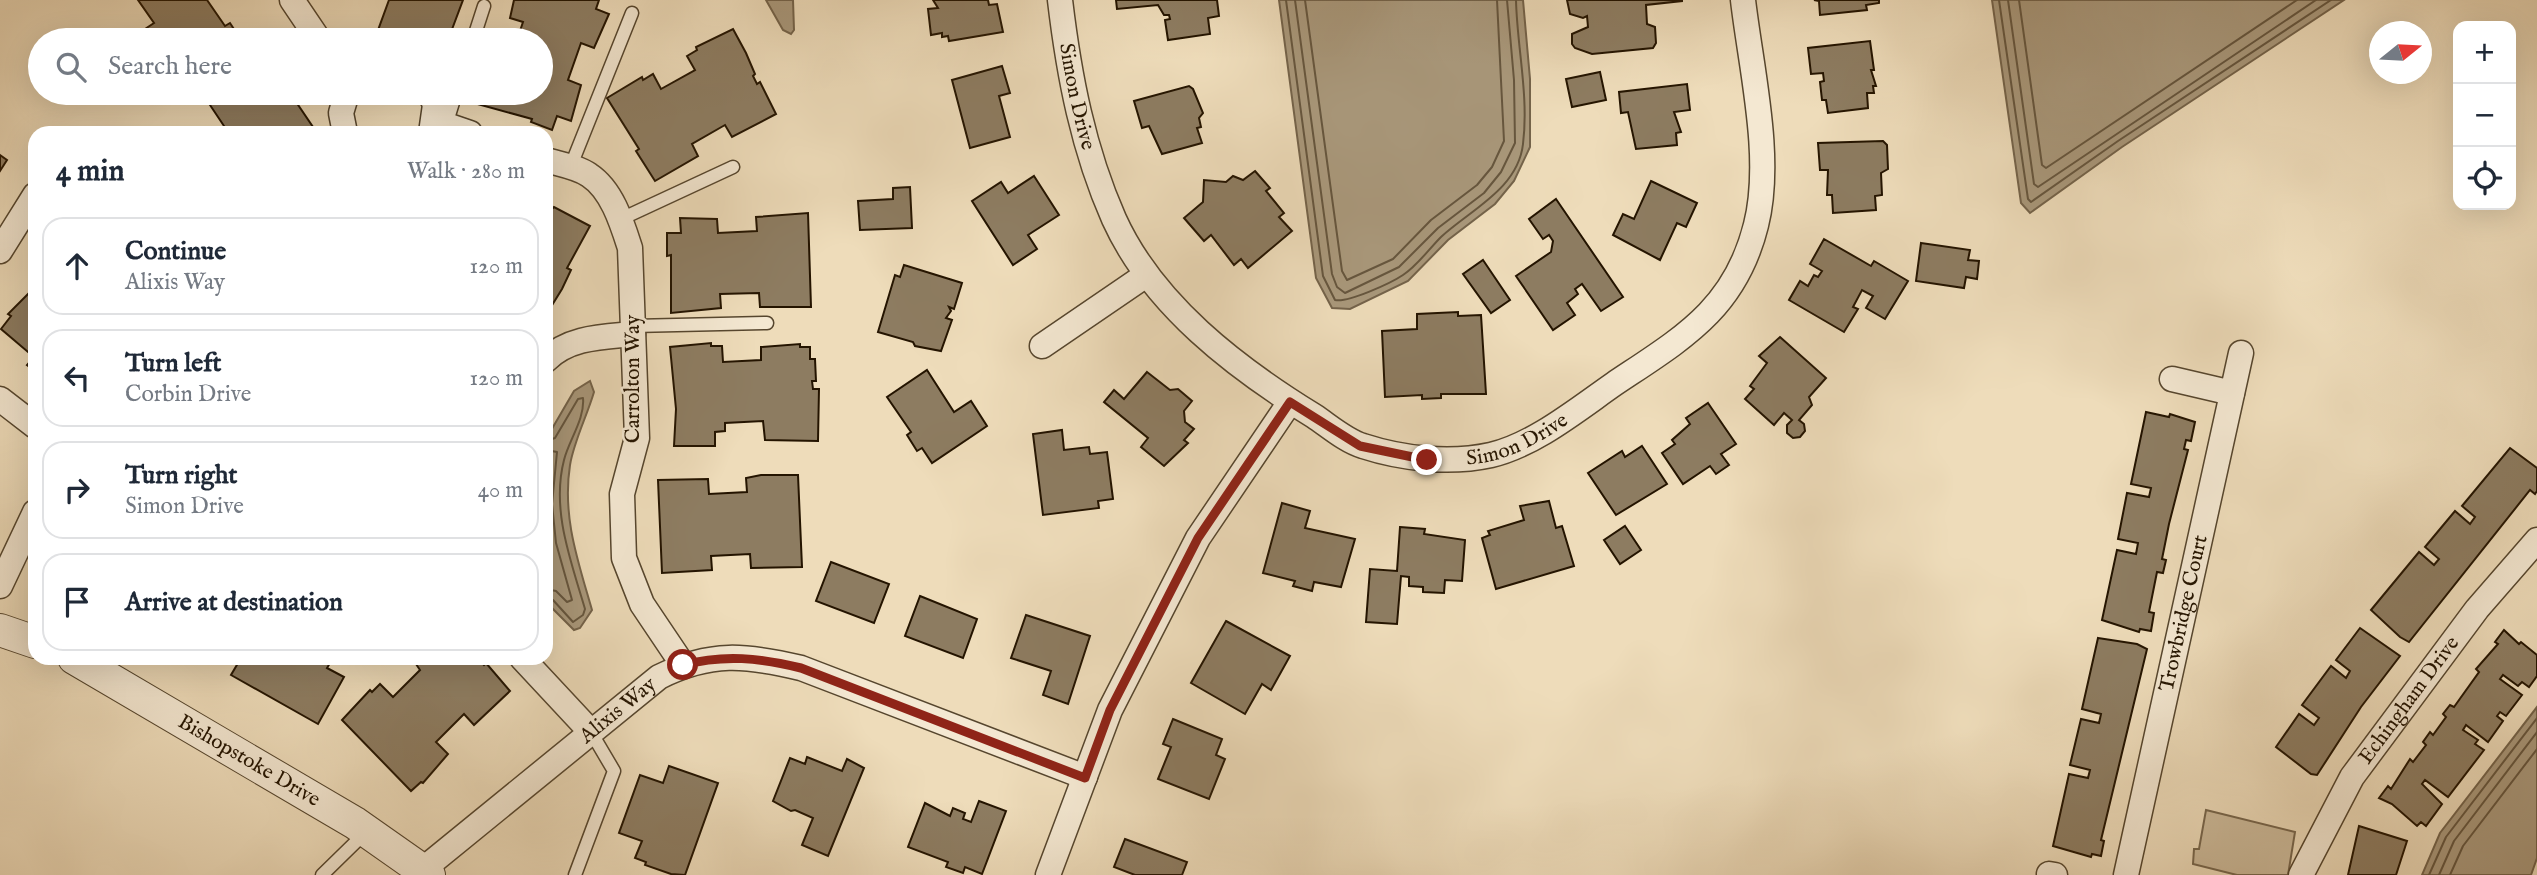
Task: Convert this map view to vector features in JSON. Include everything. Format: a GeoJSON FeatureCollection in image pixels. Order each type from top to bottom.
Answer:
{"type":"FeatureCollection","features":[{"type":"Feature","properties":{"kind":"street"},"geometry":{"type":"LineString","coordinates":[[292,0],[311,28]]}},
{"type":"Feature","properties":{"kind":"street","name":"Simon Drive"},"geometry":{"type":"LineString","coordinates":[[1060,0],[1066,53],[1083,137],[1115,220],[1146,275],[1172,304],[1259,382],[1360,446],[1427,460],[1492,455],[1546,431],[1694,330],[1736,280],[1756,224],[1762,160],[1743,0]]}},
{"type":"Feature","properties":{"kind":"street"},"geometry":{"type":"LineString","coordinates":[[343,105],[341,113],[344,126]]}},
{"type":"Feature","properties":{"kind":"street"},"geometry":{"type":"LineString","coordinates":[[433,105],[437,126]]}},
{"type":"Feature","properties":{"kind":"street","name":"Carrolton Way"},"geometry":{"type":"LineString","coordinates":[[553,162],[589,175],[609,197],[621,219],[630,248],[637,438],[622,494],[624,558],[642,604],[683,665]]}},
{"type":"Feature","properties":{"kind":"street"},"geometry":{"type":"LineString","coordinates":[[0,251],[28,206]]}},
{"type":"Feature","properties":{"kind":"street"},"geometry":{"type":"LineString","coordinates":[[1042,346],[1146,275]]}},
{"type":"Feature","properties":{"kind":"street"},"geometry":{"type":"LineString","coordinates":[[553,350],[584,339],[633,330]]}},
{"type":"Feature","properties":{"kind":"street","name":"Trowbridge Court"},"geometry":{"type":"LineString","coordinates":[[2126,875],[2241,353]]}},
{"type":"Feature","properties":{"kind":"street"},"geometry":{"type":"LineString","coordinates":[[2172,379],[2232,393]]}},
{"type":"Feature","properties":{"kind":"street"},"geometry":{"type":"LineString","coordinates":[[0,399],[28,421]]}},
{"type":"Feature","properties":{"kind":"street"},"geometry":{"type":"LineString","coordinates":[[1048,875],[1110,710],[1198,538],[1290,402]]}},
{"type":"Feature","properties":{"kind":"street"},"geometry":{"type":"LineString","coordinates":[[0,586],[28,527]]}},
{"type":"Feature","properties":{"kind":"street","name":"Echingham Drive"},"geometry":{"type":"LineString","coordinates":[[2301,875],[2352,776],[2477,609],[2537,540]]}},
{"type":"Feature","properties":{"kind":"street"},"geometry":{"type":"LineString","coordinates":[[0,630],[28,637]]}},
{"type":"Feature","properties":{"kind":"street","name":"Alixis Way"},"geometry":{"type":"LineString","coordinates":[[424,874],[659,677],[683,665],[712,657],[757,657],[801,668],[1085,778]]}},
{"type":"Feature","properties":{"kind":"street","name":"Bishopstoke Drive"},"geometry":{"type":"LineString","coordinates":[[86,665],[366,832],[424,874]]}},
{"type":"Feature","properties":{"kind":"street"},"geometry":{"type":"LineString","coordinates":[[529,665],[591,732]]}},
{"type":"Feature","properties":{"kind":"lane"},"geometry":{"type":"LineString","coordinates":[[477,28],[484,6]]}},
{"type":"Feature","properties":{"kind":"lane"},"geometry":{"type":"LineString","coordinates":[[570,168],[632,13]]}},
{"type":"Feature","properties":{"kind":"lane"},"geometry":{"type":"LineString","coordinates":[[437,126],[449,105]]}},
{"type":"Feature","properties":{"kind":"lane"},"geometry":{"type":"LineString","coordinates":[[621,219],[733,167]]}},
{"type":"Feature","properties":{"kind":"lane"},"geometry":{"type":"LineString","coordinates":[[633,330],[767,323]]}},
{"type":"Feature","properties":{"kind":"lane"},"geometry":{"type":"LineString","coordinates":[[575,875],[614,771],[591,732]]}},
{"type":"Feature","properties":{"kind":"lane"},"geometry":{"type":"LineString","coordinates":[[322,875],[366,832]]}},
{"type":"Feature","properties":{"kind":"shaded area"},"geometry":{"type":"Polygon","coordinates":[[[2206,810],[2295,832],[2288,875],[2237,875],[2193,864],[2194,849],[2199,849],[2206,810]]]}},
{"type":"Feature","properties":{"kind":"water"},"geometry":{"type":"Polygon","coordinates":[[[766,0],[793,0],[794,30],[791,34],[783,30],[766,0]]]}},
{"type":"Feature","properties":{"kind":"water"},"geometry":{"type":"Polygon","coordinates":[[[1279,0],[1523,0],[1530,79],[1530,147],[1514,181],[1495,204],[1448,240],[1408,281],[1350,309],[1332,308],[1316,278],[1279,0]]]}},
{"type":"Feature","properties":{"kind":"water"},"geometry":{"type":"Polygon","coordinates":[[[1992,0],[2344,0],[2122,147],[2030,213],[2021,203],[1992,0]]]}},
{"type":"Feature","properties":{"kind":"water"},"geometry":{"type":"Polygon","coordinates":[[[590,381],[594,392],[572,456],[568,484],[573,539],[592,610],[580,628],[574,630],[553,609],[553,427],[574,391],[590,381]]]}},
{"type":"Feature","properties":{"kind":"water"},"geometry":{"type":"Polygon","coordinates":[[[2537,707],[2537,858],[2531,875],[2422,875],[2440,833],[2537,707]]]}},
{"type":"Feature","properties":{"kind":"building"},"geometry":{"type":"Polygon","coordinates":[[[138,0],[207,0],[225,26],[230,23],[233,28],[146,28],[154,23],[138,0]]]}},
{"type":"Feature","properties":{"kind":"building"},"geometry":{"type":"Polygon","coordinates":[[[389,0],[463,0],[452,28],[379,28],[389,0]]]}},
{"type":"Feature","properties":{"kind":"building"},"geometry":{"type":"Polygon","coordinates":[[[514,0],[599,0],[596,9],[609,14],[594,48],[581,43],[568,80],[581,85],[571,121],[557,116],[553,127],[542,126],[531,122],[532,119],[481,105],[553,105],[553,28],[521,28],[523,22],[510,18],[514,0]]]}},
{"type":"Feature","properties":{"kind":"building"},"geometry":{"type":"Polygon","coordinates":[[[933,0],[988,0],[989,5],[997,4],[1003,32],[949,41],[948,36],[942,37],[942,33],[931,35],[928,9],[938,8],[933,0]]]}},
{"type":"Feature","properties":{"kind":"building"},"geometry":{"type":"Polygon","coordinates":[[[1116,0],[1217,0],[1219,16],[1208,18],[1210,34],[1168,40],[1165,20],[1170,19],[1169,15],[1164,15],[1158,5],[1117,9],[1116,0]]]}},
{"type":"Feature","properties":{"kind":"building"},"geometry":{"type":"Polygon","coordinates":[[[1567,0],[1682,1],[1646,5],[1647,24],[1655,27],[1656,43],[1653,48],[1592,54],[1575,48],[1572,44],[1572,34],[1588,27],[1587,16],[1583,18],[1570,14],[1567,0]]]}},
{"type":"Feature","properties":{"kind":"building"},"geometry":{"type":"Polygon","coordinates":[[[1814,0],[1879,0],[1879,3],[1866,5],[1867,10],[1820,15],[1819,1],[1814,0]]]}},
{"type":"Feature","properties":{"kind":"building"},"geometry":{"type":"Polygon","coordinates":[[[733,29],[746,53],[757,84],[760,82],[776,114],[732,137],[725,125],[692,144],[698,156],[655,181],[636,151],[639,149],[607,98],[642,77],[643,80],[653,74],[661,89],[695,70],[687,56],[697,50],[696,47],[733,29]]]}},
{"type":"Feature","properties":{"kind":"building"},"geometry":{"type":"Polygon","coordinates":[[[1870,41],[1874,70],[1871,70],[1876,86],[1873,86],[1874,93],[1867,93],[1868,108],[1828,113],[1826,100],[1822,100],[1820,82],[1824,81],[1823,73],[1811,74],[1808,48],[1870,41]]]}},
{"type":"Feature","properties":{"kind":"building"},"geometry":{"type":"Polygon","coordinates":[[[1002,66],[1010,93],[999,96],[1010,137],[970,148],[952,80],[1002,66]]]}},
{"type":"Feature","properties":{"kind":"building"},"geometry":{"type":"Polygon","coordinates":[[[1600,72],[1606,100],[1572,107],[1566,79],[1600,72]]]}},
{"type":"Feature","properties":{"kind":"building"},"geometry":{"type":"Polygon","coordinates":[[[1687,84],[1690,110],[1674,112],[1681,132],[1676,133],[1677,145],[1636,149],[1628,112],[1621,113],[1619,92],[1687,84]]]}},
{"type":"Feature","properties":{"kind":"building"},"geometry":{"type":"Polygon","coordinates":[[[1189,86],[1193,89],[1203,113],[1199,118],[1201,127],[1197,128],[1202,143],[1162,154],[1149,126],[1142,128],[1134,101],[1189,86]]]}},
{"type":"Feature","properties":{"kind":"building"},"geometry":{"type":"Polygon","coordinates":[[[210,105],[298,105],[312,126],[224,126],[210,105]]]}},
{"type":"Feature","properties":{"kind":"building"},"geometry":{"type":"Polygon","coordinates":[[[1883,141],[1887,145],[1888,169],[1881,173],[1882,195],[1875,196],[1876,210],[1833,213],[1832,195],[1827,195],[1828,170],[1820,170],[1818,143],[1883,141]]]}},
{"type":"Feature","properties":{"kind":"building"},"geometry":{"type":"Polygon","coordinates":[[[0,155],[7,160],[0,171],[0,155]]]}},
{"type":"Feature","properties":{"kind":"building"},"geometry":{"type":"Polygon","coordinates":[[[1255,171],[1270,188],[1266,191],[1284,213],[1279,217],[1292,231],[1248,268],[1241,259],[1234,265],[1211,235],[1204,241],[1184,218],[1203,202],[1204,180],[1226,182],[1233,176],[1243,180],[1255,171]]]}},
{"type":"Feature","properties":{"kind":"building"},"geometry":{"type":"Polygon","coordinates":[[[1034,176],[1059,215],[1028,235],[1037,249],[1013,265],[972,201],[1001,182],[1008,193],[1034,176]]]}},
{"type":"Feature","properties":{"kind":"building"},"geometry":{"type":"Polygon","coordinates":[[[1651,181],[1697,203],[1686,227],[1677,223],[1660,260],[1613,235],[1623,214],[1634,219],[1651,181]]]}},
{"type":"Feature","properties":{"kind":"building"},"geometry":{"type":"Polygon","coordinates":[[[910,187],[912,228],[860,230],[858,201],[893,199],[893,188],[910,187]]]}},
{"type":"Feature","properties":{"kind":"building"},"geometry":{"type":"Polygon","coordinates":[[[1556,199],[1623,297],[1601,311],[1582,284],[1575,289],[1578,294],[1567,303],[1575,315],[1553,330],[1516,276],[1551,252],[1553,241],[1549,235],[1543,239],[1529,219],[1556,199]]]}},
{"type":"Feature","properties":{"kind":"building"},"geometry":{"type":"Polygon","coordinates":[[[554,207],[590,226],[567,268],[571,270],[553,304],[554,207]]]}},
{"type":"Feature","properties":{"kind":"building"},"geometry":{"type":"Polygon","coordinates":[[[808,213],[811,307],[760,307],[759,293],[720,294],[721,308],[671,313],[671,255],[667,256],[667,233],[681,233],[680,218],[717,219],[718,233],[757,231],[756,217],[808,213]]]}},
{"type":"Feature","properties":{"kind":"building"},"geometry":{"type":"Polygon","coordinates":[[[1824,239],[1871,266],[1874,261],[1908,281],[1885,319],[1866,308],[1873,296],[1862,290],[1853,307],[1858,309],[1844,332],[1789,300],[1800,281],[1808,286],[1814,275],[1818,277],[1822,271],[1810,264],[1824,239]]]}},
{"type":"Feature","properties":{"kind":"building"},"geometry":{"type":"Polygon","coordinates":[[[1921,243],[1970,250],[1968,260],[1979,261],[1977,279],[1966,277],[1964,288],[1916,281],[1921,243]]]}},
{"type":"Feature","properties":{"kind":"building"},"geometry":{"type":"Polygon","coordinates":[[[1483,260],[1510,300],[1491,313],[1463,274],[1483,260]]]}},
{"type":"Feature","properties":{"kind":"building"},"geometry":{"type":"Polygon","coordinates":[[[904,265],[962,283],[954,309],[949,307],[951,311],[946,318],[952,320],[941,351],[915,346],[913,342],[878,332],[895,275],[900,277],[904,265]]]}},
{"type":"Feature","properties":{"kind":"building"},"geometry":{"type":"Polygon","coordinates":[[[28,294],[28,352],[1,329],[11,316],[8,314],[28,294]]]}},
{"type":"Feature","properties":{"kind":"building"},"geometry":{"type":"Polygon","coordinates":[[[1458,312],[1458,316],[1481,315],[1486,394],[1441,394],[1441,398],[1422,399],[1422,395],[1385,397],[1382,331],[1417,329],[1417,314],[1458,312]]]}},
{"type":"Feature","properties":{"kind":"building"},"geometry":{"type":"Polygon","coordinates":[[[1780,337],[1826,378],[1809,397],[1812,405],[1799,420],[1804,424],[1805,431],[1800,437],[1793,438],[1787,433],[1787,425],[1792,420],[1784,413],[1774,425],[1745,399],[1754,389],[1750,386],[1767,363],[1759,356],[1780,337]]]}},
{"type":"Feature","properties":{"kind":"building"},"geometry":{"type":"Polygon","coordinates":[[[711,343],[711,346],[722,346],[723,362],[761,360],[761,347],[800,344],[800,347],[810,347],[810,359],[815,359],[816,381],[812,381],[813,389],[819,389],[818,441],[765,440],[763,421],[725,423],[725,431],[715,432],[715,446],[674,446],[676,409],[670,347],[711,343]]]}},
{"type":"Feature","properties":{"kind":"building"},"geometry":{"type":"Polygon","coordinates":[[[927,370],[954,412],[971,401],[987,426],[932,463],[922,448],[917,451],[907,435],[911,432],[887,397],[927,370]]]}},
{"type":"Feature","properties":{"kind":"building"},"geometry":{"type":"Polygon","coordinates":[[[1147,372],[1170,390],[1178,389],[1192,401],[1184,411],[1185,422],[1194,429],[1184,440],[1188,443],[1164,466],[1141,447],[1148,438],[1104,402],[1114,390],[1124,399],[1147,372]]]}},
{"type":"Feature","properties":{"kind":"building"},"geometry":{"type":"Polygon","coordinates":[[[1708,403],[1736,444],[1721,454],[1729,465],[1716,474],[1710,466],[1683,484],[1662,453],[1675,444],[1672,440],[1690,424],[1686,418],[1708,403]]]}},
{"type":"Feature","properties":{"kind":"building"},"geometry":{"type":"Polygon","coordinates":[[[2146,412],[2169,417],[2170,414],[2195,422],[2191,441],[2186,440],[2184,449],[2188,450],[2169,524],[2162,559],[2166,560],[2163,573],[2157,572],[2149,612],[2154,613],[2151,631],[2140,629],[2139,632],[2102,620],[2117,550],[2136,554],[2138,543],[2118,539],[2127,493],[2149,497],[2151,488],[2131,484],[2146,412]]]}},
{"type":"Feature","properties":{"kind":"building"},"geometry":{"type":"Polygon","coordinates":[[[1062,430],[1064,450],[1089,447],[1090,454],[1107,452],[1113,499],[1098,501],[1099,508],[1043,515],[1033,434],[1062,430]]]}},
{"type":"Feature","properties":{"kind":"building"},"geometry":{"type":"Polygon","coordinates":[[[1642,446],[1667,484],[1616,515],[1588,473],[1622,451],[1625,457],[1642,446]]]}},
{"type":"Feature","properties":{"kind":"building"},"geometry":{"type":"Polygon","coordinates":[[[2510,448],[2537,468],[2537,491],[2535,494],[2530,490],[2409,642],[2371,610],[2419,552],[2434,565],[2439,559],[2425,547],[2455,511],[2470,524],[2475,517],[2462,506],[2510,448]]]}},
{"type":"Feature","properties":{"kind":"building"},"geometry":{"type":"Polygon","coordinates":[[[761,475],[798,475],[802,567],[751,568],[750,554],[711,556],[712,570],[662,573],[658,480],[708,479],[709,494],[747,492],[746,478],[761,475]]]}},
{"type":"Feature","properties":{"kind":"building"},"geometry":{"type":"Polygon","coordinates":[[[1549,501],[1556,528],[1562,526],[1574,566],[1496,589],[1482,538],[1490,535],[1488,531],[1524,520],[1520,506],[1549,501]]]}},
{"type":"Feature","properties":{"kind":"building"},"geometry":{"type":"Polygon","coordinates":[[[1282,503],[1310,511],[1305,528],[1355,539],[1341,587],[1314,582],[1312,591],[1293,586],[1295,581],[1263,573],[1282,503]]]}},
{"type":"Feature","properties":{"kind":"building"},"geometry":{"type":"Polygon","coordinates":[[[1625,526],[1641,550],[1620,564],[1604,540],[1625,526]]]}},
{"type":"Feature","properties":{"kind":"building"},"geometry":{"type":"Polygon","coordinates":[[[1400,527],[1425,529],[1424,534],[1465,540],[1462,581],[1445,580],[1444,593],[1423,592],[1423,587],[1409,586],[1409,577],[1401,576],[1397,624],[1366,622],[1370,569],[1397,571],[1400,527]]]}},
{"type":"Feature","properties":{"kind":"building"},"geometry":{"type":"Polygon","coordinates":[[[831,562],[889,584],[874,623],[816,601],[831,562]]]}},
{"type":"Feature","properties":{"kind":"building"},"geometry":{"type":"Polygon","coordinates":[[[920,596],[977,619],[963,658],[905,636],[920,596]]]}},
{"type":"Feature","properties":{"kind":"building"},"geometry":{"type":"Polygon","coordinates":[[[1026,615],[1090,636],[1068,704],[1043,695],[1051,671],[1011,658],[1026,615]]]}},
{"type":"Feature","properties":{"kind":"building"},"geometry":{"type":"Polygon","coordinates":[[[1226,621],[1290,656],[1271,690],[1262,684],[1245,714],[1191,683],[1226,621]]]}},
{"type":"Feature","properties":{"kind":"building"},"geometry":{"type":"Polygon","coordinates":[[[2360,628],[2400,656],[2361,707],[2317,775],[2311,774],[2276,747],[2299,714],[2314,725],[2319,718],[2302,705],[2331,666],[2346,678],[2350,671],[2336,660],[2360,628]]]}},
{"type":"Feature","properties":{"kind":"building"},"geometry":{"type":"Polygon","coordinates":[[[2504,630],[2519,644],[2521,642],[2537,655],[2537,676],[2529,687],[2522,682],[2518,686],[2503,675],[2500,679],[2522,695],[2506,716],[2500,712],[2497,716],[2503,721],[2488,742],[2466,725],[2463,730],[2478,740],[2475,744],[2484,750],[2448,797],[2425,780],[2422,784],[2442,804],[2426,826],[2421,822],[2417,826],[2392,804],[2379,798],[2388,786],[2391,789],[2410,759],[2413,762],[2426,745],[2423,742],[2430,732],[2433,735],[2446,717],[2443,714],[2450,705],[2454,707],[2479,672],[2476,669],[2498,644],[2495,642],[2504,630]]]}},
{"type":"Feature","properties":{"kind":"building"},"geometry":{"type":"Polygon","coordinates":[[[2098,638],[2137,644],[2147,649],[2101,840],[2104,841],[2101,856],[2092,854],[2091,857],[2053,846],[2069,774],[2088,778],[2090,770],[2070,765],[2081,719],[2099,723],[2101,714],[2082,709],[2098,638]]]}},
{"type":"Feature","properties":{"kind":"building"},"geometry":{"type":"Polygon","coordinates":[[[237,665],[329,665],[327,668],[344,677],[318,724],[231,675],[237,665]]]}},
{"type":"Feature","properties":{"kind":"building"},"geometry":{"type":"Polygon","coordinates":[[[417,665],[488,665],[510,691],[474,725],[464,714],[436,742],[448,754],[423,783],[411,791],[342,720],[370,690],[372,692],[380,684],[393,697],[420,670],[417,665]]]}},
{"type":"Feature","properties":{"kind":"building"},"geometry":{"type":"Polygon","coordinates":[[[1173,719],[1222,739],[1216,755],[1225,759],[1209,799],[1158,779],[1171,747],[1163,744],[1173,719]]]}},
{"type":"Feature","properties":{"kind":"building"},"geometry":{"type":"Polygon","coordinates":[[[807,757],[842,771],[847,759],[864,768],[828,856],[802,845],[813,818],[795,810],[791,811],[773,801],[790,758],[805,764],[807,757]]]}},
{"type":"Feature","properties":{"kind":"building"},"geometry":{"type":"Polygon","coordinates":[[[669,766],[718,783],[685,875],[671,874],[645,865],[646,862],[635,858],[642,841],[619,833],[640,775],[663,783],[669,766]]]}},
{"type":"Feature","properties":{"kind":"building"},"geometry":{"type":"Polygon","coordinates":[[[979,801],[1006,811],[982,874],[965,867],[963,873],[946,867],[948,862],[908,847],[925,803],[950,816],[953,808],[965,813],[963,819],[971,822],[979,801]]]}},
{"type":"Feature","properties":{"kind":"building"},"geometry":{"type":"Polygon","coordinates":[[[2359,826],[2407,841],[2396,875],[2348,875],[2359,826]]]}},
{"type":"Feature","properties":{"kind":"building"},"geometry":{"type":"Polygon","coordinates":[[[1125,839],[1187,862],[1182,875],[1135,875],[1114,867],[1125,839]]]}},
{"type":"Feature","properties":{"kind":"route"},"geometry":{"type":"LineString","coordinates":[[683,665],[712,657],[757,657],[801,668],[1085,778],[1110,710],[1198,538],[1290,402],[1360,446],[1427,460]]}}]}
